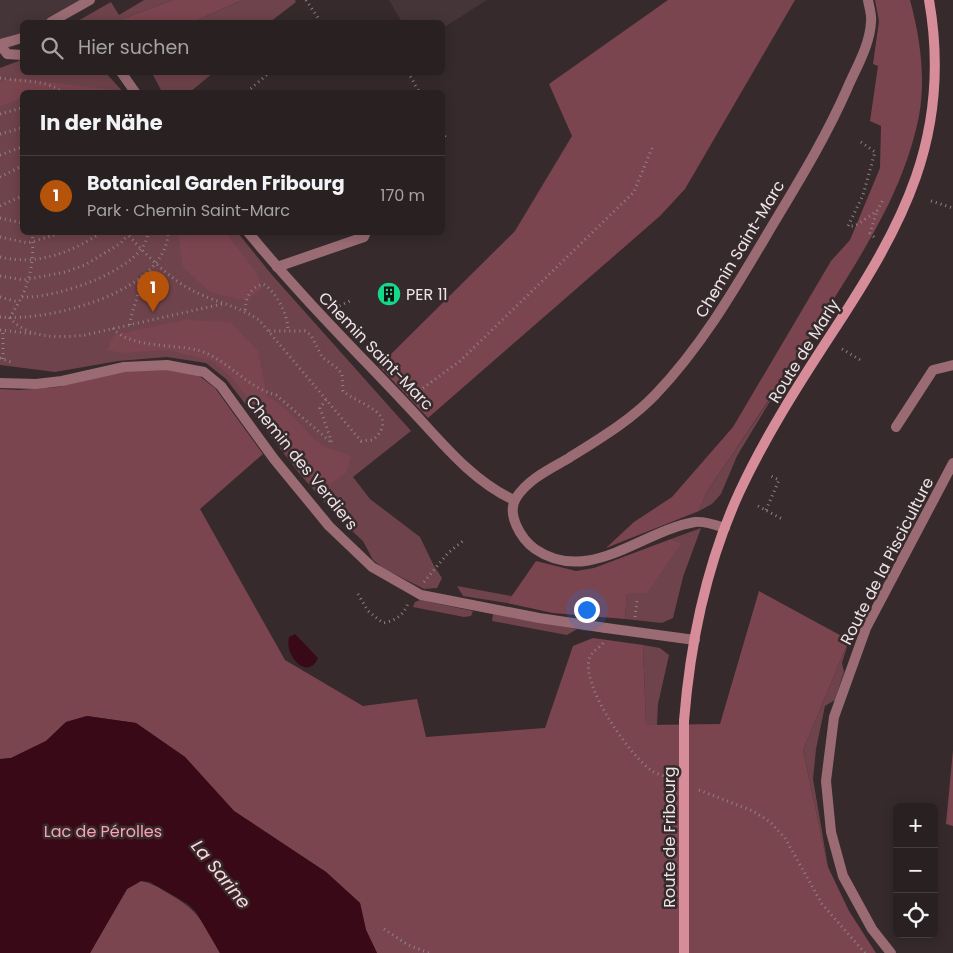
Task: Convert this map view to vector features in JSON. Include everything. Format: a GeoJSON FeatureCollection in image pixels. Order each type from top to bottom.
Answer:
{"type":"FeatureCollection","features":[{"type":"Feature","properties":{"kind":"main road","name":"Route de Marly"},"geometry":{"type":"LineString","coordinates":[[684,721],[687,686],[704,600],[725,528],[738,494],[781,414],[897,232],[920,183],[932,146],[940,79],[934,20],[929,0]]}},
{"type":"Feature","properties":{"kind":"main road","name":"Route de Fribourg"},"geometry":{"type":"LineString","coordinates":[[684,721],[684,953]]}},
{"type":"Feature","properties":{"kind":"street"},"geometry":{"type":"LineString","coordinates":[[55,20],[90,0]]}},
{"type":"Feature","properties":{"kind":"street","name":"Chemin Saint-Marc"},"geometry":{"type":"LineString","coordinates":[[250,235],[277,267],[463,465],[497,492],[514,500],[530,482],[611,431],[634,414],[656,394],[720,315],[830,129],[864,50],[871,22],[868,0]]}},
{"type":"Feature","properties":{"kind":"street"},"geometry":{"type":"LineString","coordinates":[[20,39],[0,44],[7,54],[20,55]]}},
{"type":"Feature","properties":{"kind":"street"},"geometry":{"type":"LineString","coordinates":[[123,75],[134,90]]}},
{"type":"Feature","properties":{"kind":"street"},"geometry":{"type":"LineString","coordinates":[[277,267],[364,237],[365,235]]}},
{"type":"Feature","properties":{"kind":"street","name":"Chemin des Verdiers"},"geometry":{"type":"LineString","coordinates":[[0,383],[45,383],[124,367],[167,365],[204,372],[221,386],[274,459],[329,526],[372,567],[411,590],[421,595],[539,618],[695,640]]}},
{"type":"Feature","properties":{"kind":"street"},"geometry":{"type":"LineString","coordinates":[[896,427],[933,370],[953,365]]}},
{"type":"Feature","properties":{"kind":"street","name":"Route de la Pisciculture"},"geometry":{"type":"LineString","coordinates":[[891,953],[872,929],[843,876],[830,832],[826,781],[834,717],[866,628],[953,463]]}},
{"type":"Feature","properties":{"kind":"street"},"geometry":{"type":"LineString","coordinates":[[514,500],[513,513],[517,527],[524,540],[534,548],[568,562],[593,560],[606,556],[675,528],[696,522],[725,528]]}},
{"type":"Feature","properties":{"kind":"path"},"geometry":{"type":"LineString","coordinates":[[306,0],[320,20]]}},
{"type":"Feature","properties":{"kind":"path"},"geometry":{"type":"LineString","coordinates":[[248,90],[266,75]]}},
{"type":"Feature","properties":{"kind":"path"},"geometry":{"type":"LineString","coordinates":[[410,75],[418,90]]}},
{"type":"Feature","properties":{"kind":"path"},"geometry":{"type":"LineString","coordinates":[[0,78],[34,82],[56,87],[60,90]]}},
{"type":"Feature","properties":{"kind":"path"},"geometry":{"type":"LineString","coordinates":[[0,114],[20,109]]}},
{"type":"Feature","properties":{"kind":"path"},"geometry":{"type":"LineString","coordinates":[[0,134],[20,129]]}},
{"type":"Feature","properties":{"kind":"path"},"geometry":{"type":"LineString","coordinates":[[861,142],[875,152],[864,195],[848,226],[855,226],[877,211]]}},
{"type":"Feature","properties":{"kind":"path"},"geometry":{"type":"LineString","coordinates":[[0,155],[20,148]]}},
{"type":"Feature","properties":{"kind":"path"},"geometry":{"type":"LineString","coordinates":[[404,402],[460,361],[634,192],[652,148]]}},
{"type":"Feature","properties":{"kind":"path"},"geometry":{"type":"LineString","coordinates":[[0,177],[20,167]]}},
{"type":"Feature","properties":{"kind":"path"},"geometry":{"type":"LineString","coordinates":[[0,206],[20,197]]}},
{"type":"Feature","properties":{"kind":"path"},"geometry":{"type":"LineString","coordinates":[[875,237],[870,233],[877,211],[883,200]]}},
{"type":"Feature","properties":{"kind":"path"},"geometry":{"type":"LineString","coordinates":[[931,201],[953,208]]}},
{"type":"Feature","properties":{"kind":"path"},"geometry":{"type":"LineString","coordinates":[[0,218],[20,223]]}},
{"type":"Feature","properties":{"kind":"path"},"geometry":{"type":"LineString","coordinates":[[870,246],[880,230]]}},
{"type":"Feature","properties":{"kind":"path"},"geometry":{"type":"LineString","coordinates":[[10,318],[22,297],[29,279],[33,260],[32,235]]}},
{"type":"Feature","properties":{"kind":"path"},"geometry":{"type":"LineString","coordinates":[[0,237],[14,242],[33,241],[54,235]]}},
{"type":"Feature","properties":{"kind":"path"},"geometry":{"type":"LineString","coordinates":[[0,257],[19,262],[56,255],[82,246],[98,235]]}},
{"type":"Feature","properties":{"kind":"path"},"geometry":{"type":"LineString","coordinates":[[0,276],[24,280],[65,272],[85,265],[121,243],[126,235]]}},
{"type":"Feature","properties":{"kind":"path"},"geometry":{"type":"LineString","coordinates":[[128,235],[143,248],[156,264],[183,285],[222,304],[245,310],[259,320],[327,398],[361,441],[373,440],[379,434],[382,426],[377,410],[343,391],[342,374],[322,357],[311,335],[305,331],[269,331]]}},
{"type":"Feature","properties":{"kind":"path"},"geometry":{"type":"LineString","coordinates":[[22,297],[50,294],[95,281],[111,272],[143,248],[148,241],[148,235]]}},
{"type":"Feature","properties":{"kind":"path"},"geometry":{"type":"LineString","coordinates":[[0,317],[10,318],[66,311],[102,299],[138,278],[156,264],[163,256],[168,244],[168,235]]}},
{"type":"Feature","properties":{"kind":"path"},"geometry":{"type":"LineString","coordinates":[[130,325],[134,305],[140,296],[138,278]]}},
{"type":"Feature","properties":{"kind":"path"},"geometry":{"type":"LineString","coordinates":[[245,310],[246,298],[254,286],[263,284],[270,288],[288,322],[288,330]]}},
{"type":"Feature","properties":{"kind":"path"},"geometry":{"type":"LineString","coordinates":[[0,296],[18,302]]}},
{"type":"Feature","properties":{"kind":"path"},"geometry":{"type":"LineString","coordinates":[[13,364],[1,359],[2,330],[66,337],[130,325],[222,304]]}},
{"type":"Feature","properties":{"kind":"path"},"geometry":{"type":"LineString","coordinates":[[10,318],[18,325],[38,335]]}},
{"type":"Feature","properties":{"kind":"path"},"geometry":{"type":"LineString","coordinates":[[113,328],[121,336],[133,340],[196,350],[215,356],[237,375],[268,393],[276,395],[332,443],[320,408],[327,398]]}},
{"type":"Feature","properties":{"kind":"path"},"geometry":{"type":"LineString","coordinates":[[842,349],[862,361]]}},
{"type":"Feature","properties":{"kind":"path"},"geometry":{"type":"LineString","coordinates":[[773,477],[779,480],[762,508],[782,519]]}},
{"type":"Feature","properties":{"kind":"path"},"geometry":{"type":"LineString","coordinates":[[430,574],[448,553],[463,541]]}},
{"type":"Feature","properties":{"kind":"path"},"geometry":{"type":"LineString","coordinates":[[358,594],[368,611],[383,623],[392,622],[399,617],[406,607],[411,590]]}},
{"type":"Feature","properties":{"kind":"path"},"geometry":{"type":"LineString","coordinates":[[593,651],[589,660],[588,670],[599,704],[606,718],[652,770],[679,782]]}},
{"type":"Feature","properties":{"kind":"path"},"geometry":{"type":"LineString","coordinates":[[697,789],[753,811],[770,822],[785,838],[822,904],[865,953]]}},
{"type":"Feature","properties":{"kind":"path"},"geometry":{"type":"LineString","coordinates":[[384,929],[408,945],[429,953]]}},
{"type":"Feature","properties":{"kind":"shaded area"},"geometry":{"type":"Polygon","coordinates":[[[0,0],[95,0],[60,20],[20,20],[20,43],[0,54],[0,0]]]}},
{"type":"Feature","properties":{"kind":"shaded area"},"geometry":{"type":"Polygon","coordinates":[[[144,0],[173,0],[119,20],[80,20],[111,2],[119,15],[144,0]]]}},
{"type":"Feature","properties":{"kind":"shaded area"},"geometry":{"type":"Polygon","coordinates":[[[173,0],[242,0],[197,20],[119,20],[173,0]]]}},
{"type":"Feature","properties":{"kind":"shaded area"},"geometry":{"type":"Polygon","coordinates":[[[242,0],[295,0],[296,2],[273,20],[197,20],[242,0]]]}},
{"type":"Feature","properties":{"kind":"shaded area"},"geometry":{"type":"Polygon","coordinates":[[[389,0],[487,0],[445,27],[445,20],[401,20],[389,0]]]}},
{"type":"Feature","properties":{"kind":"shaded area"},"geometry":{"type":"Polygon","coordinates":[[[668,0],[795,0],[685,189],[660,216],[428,418],[379,366],[515,231],[572,136],[549,84],[668,0]]]}},
{"type":"Feature","properties":{"kind":"shaded area"},"geometry":{"type":"Polygon","coordinates":[[[875,0],[910,0],[917,28],[921,58],[922,87],[919,116],[904,169],[894,193],[856,264],[768,402],[706,493],[699,511],[606,548],[634,522],[672,497],[733,427],[831,261],[850,240],[880,168],[881,126],[870,121],[878,66],[873,64],[879,21],[875,0]]]}},
{"type":"Feature","properties":{"kind":"shaded area"},"geometry":{"type":"Polygon","coordinates":[[[20,60],[20,75],[108,75],[121,90],[20,90],[20,235],[240,235],[272,275],[411,431],[353,477],[370,499],[420,537],[442,578],[437,588],[424,589],[383,568],[373,560],[363,541],[340,520],[299,473],[226,379],[206,363],[167,357],[118,361],[55,372],[0,365],[0,68],[20,60]]]}},
{"type":"Feature","properties":{"kind":"shaded area"},"geometry":{"type":"Polygon","coordinates":[[[153,75],[211,75],[192,90],[161,90],[153,75]]]}},
{"type":"Feature","properties":{"kind":"shaded area"},"geometry":{"type":"Polygon","coordinates":[[[15,78],[113,90],[20,90],[20,99],[0,106],[0,82],[15,78]]]}},
{"type":"Feature","properties":{"kind":"shaded area"},"geometry":{"type":"Polygon","coordinates":[[[178,235],[228,235],[256,272],[262,288],[247,301],[210,292],[183,267],[178,235]]]}},
{"type":"Feature","properties":{"kind":"shaded area"},"geometry":{"type":"Polygon","coordinates":[[[186,320],[230,322],[258,351],[267,397],[289,413],[322,445],[351,457],[346,473],[330,484],[312,477],[231,377],[213,361],[168,350],[122,353],[107,350],[114,335],[186,320]]]}},
{"type":"Feature","properties":{"kind":"shaded area"},"geometry":{"type":"Polygon","coordinates":[[[166,369],[198,375],[215,388],[263,454],[200,509],[285,660],[363,706],[417,699],[426,737],[545,728],[573,646],[593,638],[643,645],[646,725],[720,724],[759,591],[849,640],[803,750],[828,867],[849,911],[876,953],[377,953],[366,930],[360,903],[326,872],[234,811],[185,757],[136,723],[87,716],[66,722],[46,741],[11,758],[0,759],[0,389],[19,390],[58,387],[126,371],[166,369]]]}},
{"type":"Feature","properties":{"kind":"shaded area"},"geometry":{"type":"Polygon","coordinates":[[[781,383],[737,456],[721,494],[712,504],[699,511],[706,493],[781,383]]]}},
{"type":"Feature","properties":{"kind":"shaded area"},"geometry":{"type":"Polygon","coordinates":[[[701,528],[683,577],[673,618],[662,623],[625,619],[627,593],[680,543],[671,539],[701,528]]]}},
{"type":"Feature","properties":{"kind":"shaded area"},"geometry":{"type":"Polygon","coordinates":[[[671,539],[681,543],[647,593],[627,593],[625,619],[553,613],[507,603],[536,561],[576,571],[594,568],[671,539]]]}},
{"type":"Feature","properties":{"kind":"shaded area"},"geometry":{"type":"Polygon","coordinates":[[[457,586],[512,596],[507,603],[463,596],[457,586]]]}},
{"type":"Feature","properties":{"kind":"shaded area"},"geometry":{"type":"Polygon","coordinates":[[[420,600],[473,611],[471,616],[464,617],[413,607],[415,602],[420,600]]]}},
{"type":"Feature","properties":{"kind":"shaded area"},"geometry":{"type":"Polygon","coordinates":[[[493,614],[577,629],[567,635],[492,621],[493,614]]]}},
{"type":"Feature","properties":{"kind":"shaded area"},"geometry":{"type":"Polygon","coordinates":[[[849,640],[842,663],[844,672],[835,700],[825,706],[816,749],[813,779],[828,867],[803,750],[849,640]]]}},
{"type":"Feature","properties":{"kind":"shaded area"},"geometry":{"type":"Polygon","coordinates":[[[643,645],[660,648],[669,655],[658,704],[657,725],[646,725],[643,645]]]}},
{"type":"Feature","properties":{"kind":"shaded area"},"geometry":{"type":"Polygon","coordinates":[[[953,750],[953,826],[946,824],[953,750]]]}},
{"type":"Feature","properties":{"kind":"shaded area"},"geometry":{"type":"Polygon","coordinates":[[[141,881],[160,888],[193,911],[204,925],[220,953],[90,953],[127,889],[141,881]]]}},
{"type":"Feature","properties":{"kind":"water"},"geometry":{"type":"Polygon","coordinates":[[[295,634],[318,658],[314,665],[303,667],[293,658],[288,645],[289,637],[295,634]]]}},
{"type":"Feature","properties":{"kind":"water","name":"Lac de Pérolles"},"geometry":{"type":"Polygon","coordinates":[[[87,716],[136,723],[185,757],[234,811],[326,872],[360,903],[366,930],[377,953],[220,953],[196,912],[188,904],[150,882],[141,881],[127,889],[90,953],[0,953],[0,759],[11,758],[46,741],[66,722],[87,716]]]}},
{"type":"Feature","properties":{"kind":"place","name":"PER 11"},"geometry":{"type":"Point","coordinates":[389,294]}},
{"type":"Feature","properties":{"kind":"place","name":"Botanical Garden Fribourg"},"geometry":{"type":"Point","coordinates":[153,312]}},
{"type":"Feature","properties":{"kind":"water label","name":"La Sarine"},"geometry":{"type":"Point","coordinates":[221,874]}}]}
